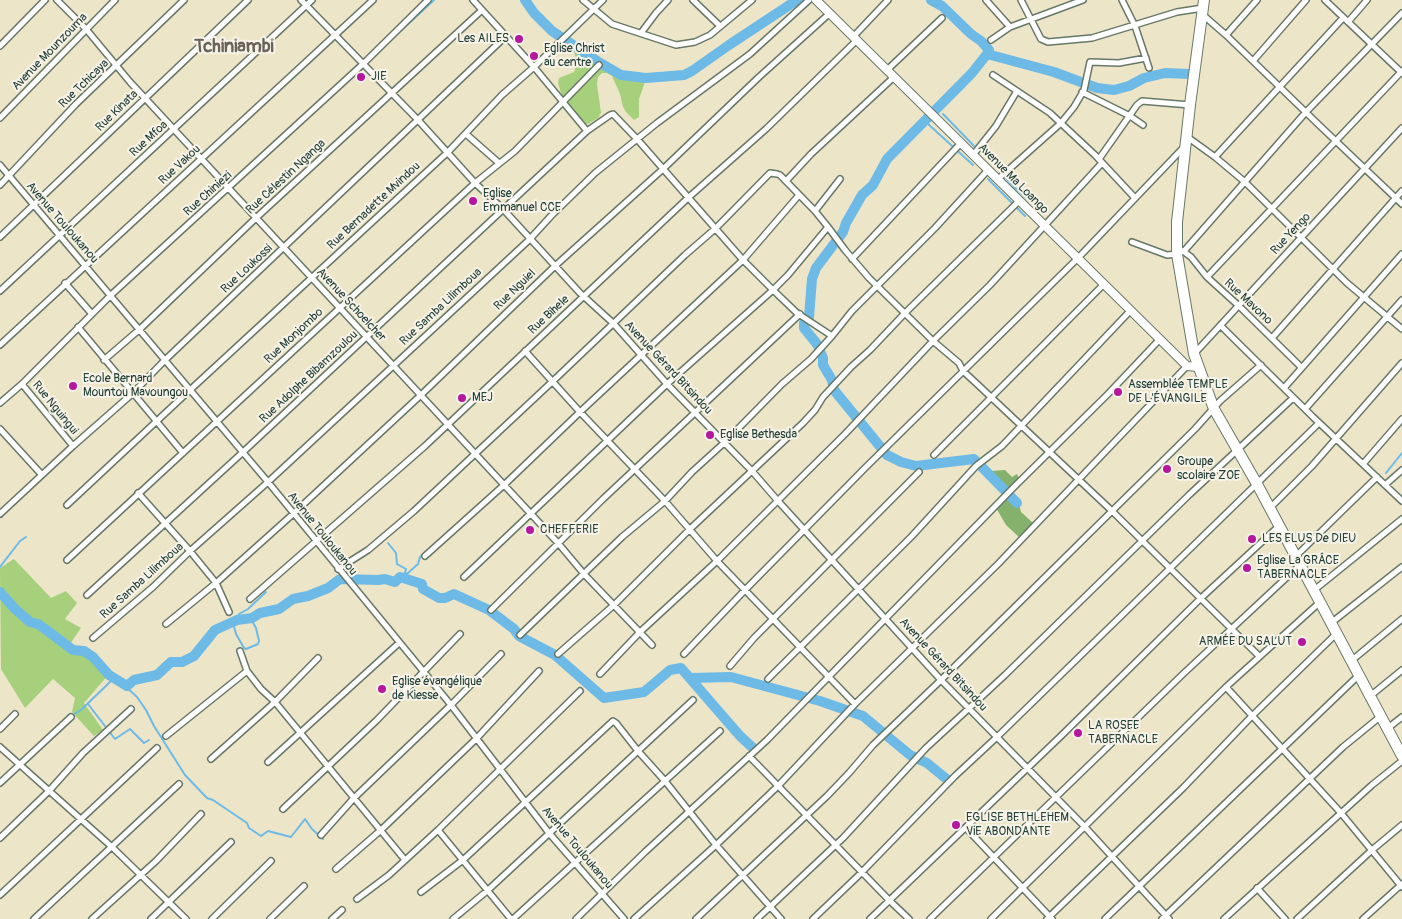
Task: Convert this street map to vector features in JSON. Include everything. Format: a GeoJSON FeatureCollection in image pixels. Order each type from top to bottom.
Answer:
{"type":"FeatureCollection","features":[{"type":"Feature","properties":{"kind":"highway"},"geometry":{"type":"LineString","coordinates":[[1203,8],[1185,141],[1177,222],[1194,354],[1192,366],[1402,756]]}},
{"type":"Feature","properties":{"kind":"main road","name":"Avenue Ma Loango"},"geometry":{"type":"LineString","coordinates":[[816,0],[1160,339],[1192,366]]}},
{"type":"Feature","properties":{"kind":"street"},"geometry":{"type":"LineString","coordinates":[[0,46],[45,0]]}},
{"type":"Feature","properties":{"kind":"street","name":"Avenue Schoelcher"},"geometry":{"type":"LineString","coordinates":[[57,0],[86,29],[146,98],[339,308],[422,394],[584,574],[652,645]]}},
{"type":"Feature","properties":{"kind":"street","name":"Avenue Mounzouma"},"geometry":{"type":"LineString","coordinates":[[0,118],[115,0]]}},
{"type":"Feature","properties":{"kind":"street","name":"Rue Tchicaya"},"geometry":{"type":"LineString","coordinates":[[0,185],[76,104],[184,0]]}},
{"type":"Feature","properties":{"kind":"street","name":"Rue Kinata"},"geometry":{"type":"LineString","coordinates":[[0,237],[248,0]]}},
{"type":"Feature","properties":{"kind":"street","name":"Avenue Gérard Bitsindou"},"geometry":{"type":"LineString","coordinates":[[301,0],[418,120],[475,183],[503,209],[529,240],[613,323],[667,384],[752,471],[941,680],[1084,826],[1166,918]]}},
{"type":"Feature","properties":{"kind":"street","name":"Rue Mfoa"},"geometry":{"type":"LineString","coordinates":[[0,291],[312,0]]}},
{"type":"Feature","properties":{"kind":"street","name":"Rue Vakou"},"geometry":{"type":"LineString","coordinates":[[0,345],[373,0]]}},
{"type":"Feature","properties":{"kind":"street","name":"Rue Chiniezi"},"geometry":{"type":"LineString","coordinates":[[0,403],[22,384],[111,295],[230,188],[363,64],[428,0]]}},
{"type":"Feature","properties":{"kind":"street"},"geometry":{"type":"LineString","coordinates":[[473,0],[534,67],[587,131]]}},
{"type":"Feature","properties":{"kind":"street"},"geometry":{"type":"LineString","coordinates":[[583,0],[612,24],[676,45],[695,42],[710,35],[752,0]]}},
{"type":"Feature","properties":{"kind":"street","name":"Rue Bernadette Mvindou"},"geometry":{"type":"LineString","coordinates":[[67,506],[448,152],[502,95],[534,67],[603,0]]}},
{"type":"Feature","properties":{"kind":"street"},"geometry":{"type":"LineString","coordinates":[[641,33],[668,0]]}},
{"type":"Feature","properties":{"kind":"street"},"geometry":{"type":"LineString","coordinates":[[693,0],[720,26]]}},
{"type":"Feature","properties":{"kind":"street","name":"Rue Samba Lilimboua"},"geometry":{"type":"LineString","coordinates":[[93,638],[153,587],[190,551],[268,482],[529,240],[550,216],[595,173],[750,54],[809,0]]}},
{"type":"Feature","properties":{"kind":"street","name":"Rue Bihele"},"geometry":{"type":"LineString","coordinates":[[250,600],[448,424],[689,197],[766,129],[855,38],[888,0]]}},
{"type":"Feature","properties":{"kind":"street"},"geometry":{"type":"LineString","coordinates":[[986,0],[1010,27]]}},
{"type":"Feature","properties":{"kind":"street"},"geometry":{"type":"LineString","coordinates":[[1021,0],[1041,39],[1048,42],[1092,38],[1177,12],[1203,8],[1226,35],[1402,204]]}},
{"type":"Feature","properties":{"kind":"street"},"geometry":{"type":"LineString","coordinates":[[991,40],[1010,27],[1082,0]]}},
{"type":"Feature","properties":{"kind":"street"},"geometry":{"type":"LineString","coordinates":[[1122,0],[1135,26],[1149,68]]}},
{"type":"Feature","properties":{"kind":"street"},"geometry":{"type":"LineString","coordinates":[[1226,35],[1257,0]]}},
{"type":"Feature","properties":{"kind":"street"},"geometry":{"type":"LineString","coordinates":[[1253,61],[1306,0]]}},
{"type":"Feature","properties":{"kind":"street"},"geometry":{"type":"LineString","coordinates":[[1207,277],[1402,72],[1325,0]]}},
{"type":"Feature","properties":{"kind":"street"},"geometry":{"type":"LineString","coordinates":[[1215,156],[1280,87],[1367,0]]}},
{"type":"Feature","properties":{"kind":"street","name":"Rue Célestin Nganga"},"geometry":{"type":"LineString","coordinates":[[104,360],[140,329],[257,217],[482,10]]}},
{"type":"Feature","properties":{"kind":"street","name":"Rue Nguiel"},"geometry":{"type":"LineString","coordinates":[[166,624],[216,583],[293,514],[422,394],[555,266],[662,169],[759,76],[830,13]]}},
{"type":"Feature","properties":{"kind":"street"},"geometry":{"type":"LineString","coordinates":[[1132,242],[1167,255],[1180,252],[1306,112],[1402,13]]}},
{"type":"Feature","properties":{"kind":"street"},"geometry":{"type":"LineString","coordinates":[[887,70],[942,18]]}},
{"type":"Feature","properties":{"kind":"street","name":"Rue Loukossi"},"geometry":{"type":"LineString","coordinates":[[0,514],[132,394],[506,36]]}},
{"type":"Feature","properties":{"kind":"street"},"geometry":{"type":"LineString","coordinates":[[998,179],[1061,123],[1074,107],[1082,92],[1090,62],[1119,63],[1146,58]]}},
{"type":"Feature","properties":{"kind":"street","name":"Rue Monjombo"},"geometry":{"type":"LineString","coordinates":[[67,560],[475,183],[515,151],[600,66]]}},
{"type":"Feature","properties":{"kind":"street"},"geometry":{"type":"LineString","coordinates":[[993,74],[1050,113],[1101,161],[1135,198]]}},
{"type":"Feature","properties":{"kind":"street"},"geometry":{"type":"LineString","coordinates":[[786,181],[811,154],[894,77]]}},
{"type":"Feature","properties":{"kind":"street"},"geometry":{"type":"LineString","coordinates":[[973,155],[996,126],[1017,90]]}},
{"type":"Feature","properties":{"kind":"street"},"geometry":{"type":"LineString","coordinates":[[1082,92],[1130,116],[1143,125]]}},
{"type":"Feature","properties":{"kind":"street"},"geometry":{"type":"LineString","coordinates":[[600,674],[640,632],[717,561],[845,434],[1046,226],[1101,161],[1142,100],[1190,105]]}},
{"type":"Feature","properties":{"kind":"street","name":"Rue Adolphe Bibamzoulou"},"geometry":{"type":"LineString","coordinates":[[86,595],[242,453],[587,131],[613,114],[637,139]]}},
{"type":"Feature","properties":{"kind":"street","name":"Rue Yengo"},"geometry":{"type":"LineString","coordinates":[[1194,354],[1402,128]]}},
{"type":"Feature","properties":{"kind":"street"},"geometry":{"type":"LineString","coordinates":[[466,134],[499,163]]}},
{"type":"Feature","properties":{"kind":"street"},"geometry":{"type":"LineString","coordinates":[[637,139],[772,290],[800,314],[832,336]]}},
{"type":"Feature","properties":{"kind":"street"},"geometry":{"type":"LineString","coordinates":[[684,654],[745,590],[1078,258],[1135,198],[1185,141],[1215,156],[1245,182],[1333,269],[1402,329]]}},
{"type":"Feature","properties":{"kind":"street"},"geometry":{"type":"LineString","coordinates":[[852,259],[961,142]]}},
{"type":"Feature","properties":{"kind":"street","name":"Avenue Touloukanou"},"geometry":{"type":"LineString","coordinates":[[0,165],[166,360],[216,423],[268,482],[451,705],[549,833],[624,919]]}},
{"type":"Feature","properties":{"kind":"street"},"geometry":{"type":"LineString","coordinates":[[520,635],[622,537],[665,501],[786,380],[811,359],[845,318],[935,228],[988,170]]}},
{"type":"Feature","properties":{"kind":"street"},"geometry":{"type":"LineString","coordinates":[[338,569],[376,543],[414,511],[716,228],[770,173],[780,174],[815,211],[852,259],[877,285],[933,341],[959,363],[963,371],[1111,510],[1259,656]]}},
{"type":"Feature","properties":{"kind":"street"},"geometry":{"type":"LineString","coordinates":[[815,211],[840,179]]}},
{"type":"Feature","properties":{"kind":"street"},"geometry":{"type":"LineString","coordinates":[[1272,338],[1402,191]]}},
{"type":"Feature","properties":{"kind":"street"},"geometry":{"type":"LineString","coordinates":[[425,556],[504,485],[744,260],[799,195]]}},
{"type":"Feature","properties":{"kind":"street"},"geometry":{"type":"LineString","coordinates":[[558,654],[614,605],[689,530],[803,423],[815,410],[823,397],[851,367],[1020,200]]}},
{"type":"Feature","properties":{"kind":"street"},"geometry":{"type":"LineString","coordinates":[[464,577],[667,384],[788,275],[828,227]]}},
{"type":"Feature","properties":{"kind":"street","name":"Rue Mavono"},"geometry":{"type":"LineString","coordinates":[[1180,252],[1191,257],[1207,277],[1301,367]]}},
{"type":"Feature","properties":{"kind":"street"},"geometry":{"type":"LineString","coordinates":[[1284,388],[1402,254]]}},
{"type":"Feature","properties":{"kind":"street"},"geometry":{"type":"LineString","coordinates":[[66,283],[92,314]]}},
{"type":"Feature","properties":{"kind":"street"},"geometry":{"type":"LineString","coordinates":[[934,456],[1104,284]]}},
{"type":"Feature","properties":{"kind":"street"},"geometry":{"type":"LineString","coordinates":[[1305,409],[1402,300]]}},
{"type":"Feature","properties":{"kind":"street"},"geometry":{"type":"LineString","coordinates":[[768,679],[912,536],[976,466],[1002,446],[1131,310]]}},
{"type":"Feature","properties":{"kind":"street"},"geometry":{"type":"LineString","coordinates":[[491,610],[634,469],[800,314]]}},
{"type":"Feature","properties":{"kind":"street"},"geometry":{"type":"LineString","coordinates":[[1220,326],[1402,501]]}},
{"type":"Feature","properties":{"kind":"street"},"geometry":{"type":"LineString","coordinates":[[78,327],[183,453]]}},
{"type":"Feature","properties":{"kind":"street"},"geometry":{"type":"LineString","coordinates":[[576,919],[749,756],[1050,453],[1160,339]]}},
{"type":"Feature","properties":{"kind":"street"},"geometry":{"type":"LineString","coordinates":[[525,351],[665,501],[717,561],[855,704]]}},
{"type":"Feature","properties":{"kind":"street"},"geometry":{"type":"LineString","coordinates":[[1270,508],[1312,466],[1402,363]]}},
{"type":"Feature","properties":{"kind":"street"},"geometry":{"type":"LineString","coordinates":[[696,919],[808,816],[850,773],[873,745],[1214,409],[1220,400],[1260,365]]}},
{"type":"Feature","properties":{"kind":"street"},"geometry":{"type":"LineString","coordinates":[[634,919],[778,786],[855,704],[998,564],[1192,366]]}},
{"type":"Feature","properties":{"kind":"street","name":"Rue Nguingui"},"geometry":{"type":"LineString","coordinates":[[22,384],[73,446]]}},
{"type":"Feature","properties":{"kind":"street"},"geometry":{"type":"LineString","coordinates":[[757,919],[871,808],[926,748],[1293,398]]}},
{"type":"Feature","properties":{"kind":"street"},"geometry":{"type":"LineString","coordinates":[[1362,464],[1402,419]]}},
{"type":"Feature","properties":{"kind":"street"},"geometry":{"type":"LineString","coordinates":[[813,919],[861,873],[954,776],[997,737],[1319,423]]}},
{"type":"Feature","properties":{"kind":"street"},"geometry":{"type":"LineString","coordinates":[[0,429],[42,475]]}},
{"type":"Feature","properties":{"kind":"street"},"geometry":{"type":"LineString","coordinates":[[1385,485],[1402,470]]}},
{"type":"Feature","properties":{"kind":"street"},"geometry":{"type":"LineString","coordinates":[[730,666],[919,472]]}},
{"type":"Feature","properties":{"kind":"street"},"geometry":{"type":"LineString","coordinates":[[930,919],[1232,629],[1377,477]]}},
{"type":"Feature","properties":{"kind":"street"},"geometry":{"type":"LineString","coordinates":[[138,493],[166,523],[216,583],[229,612]]}},
{"type":"Feature","properties":{"kind":"street"},"geometry":{"type":"LineString","coordinates":[[1313,590],[1402,519]]}},
{"type":"Feature","properties":{"kind":"street"},"geometry":{"type":"LineString","coordinates":[[870,919],[890,902],[1200,598],[1279,526]]}},
{"type":"Feature","properties":{"kind":"street"},"geometry":{"type":"LineString","coordinates":[[1331,623],[1402,567]]}},
{"type":"Feature","properties":{"kind":"street"},"geometry":{"type":"LineString","coordinates":[[991,919],[1226,687],[1319,603]]}},
{"type":"Feature","properties":{"kind":"street"},"geometry":{"type":"LineString","coordinates":[[1351,661],[1402,619]]}},
{"type":"Feature","properties":{"kind":"street"},"geometry":{"type":"LineString","coordinates":[[283,809],[329,767],[460,634]]}},
{"type":"Feature","properties":{"kind":"street"},"geometry":{"type":"LineString","coordinates":[[966,828],[1050,918],[1337,634]]}},
{"type":"Feature","properties":{"kind":"street"},"geometry":{"type":"LineString","coordinates":[[268,762],[399,643]]}},
{"type":"Feature","properties":{"kind":"street"},"geometry":{"type":"LineString","coordinates":[[240,651],[247,671],[261,689],[275,702],[405,860]]}},
{"type":"Feature","properties":{"kind":"street"},"geometry":{"type":"LineString","coordinates":[[321,834],[354,798],[501,654]]}},
{"type":"Feature","properties":{"kind":"street"},"geometry":{"type":"LineString","coordinates":[[211,758],[275,702],[318,658]]}},
{"type":"Feature","properties":{"kind":"street"},"geometry":{"type":"LineString","coordinates":[[1369,697],[1402,670]]}},
{"type":"Feature","properties":{"kind":"street"},"geometry":{"type":"LineString","coordinates":[[166,736],[247,671]]}},
{"type":"Feature","properties":{"kind":"street"},"geometry":{"type":"LineString","coordinates":[[336,869],[381,830],[476,739],[539,671]]}},
{"type":"Feature","properties":{"kind":"street"},"geometry":{"type":"LineString","coordinates":[[1105,919],[1358,676]]}},
{"type":"Feature","properties":{"kind":"street"},"geometry":{"type":"LineString","coordinates":[[1226,687],[1341,814],[1402,885],[1363,919]]}},
{"type":"Feature","properties":{"kind":"street"},"geometry":{"type":"LineString","coordinates":[[356,899],[389,875],[438,830],[580,691]]}},
{"type":"Feature","properties":{"kind":"street"},"geometry":{"type":"LineString","coordinates":[[453,919],[487,891],[693,700]]}},
{"type":"Feature","properties":{"kind":"street"},"geometry":{"type":"LineString","coordinates":[[0,838],[49,791],[83,753],[131,709]]}},
{"type":"Feature","properties":{"kind":"street"},"geometry":{"type":"LineString","coordinates":[[0,729],[15,714]]}},
{"type":"Feature","properties":{"kind":"street"},"geometry":{"type":"LineString","coordinates":[[1166,918],[1343,747],[1381,716]]}},
{"type":"Feature","properties":{"kind":"street"},"geometry":{"type":"LineString","coordinates":[[0,784],[71,717]]}},
{"type":"Feature","properties":{"kind":"street"},"geometry":{"type":"LineString","coordinates":[[1388,728],[1402,717]]}},
{"type":"Feature","properties":{"kind":"street"},"geometry":{"type":"LineString","coordinates":[[421,892],[463,860],[613,721],[665,781],[716,845],[781,919]]}},
{"type":"Feature","properties":{"kind":"street"},"geometry":{"type":"LineString","coordinates":[[438,830],[512,919],[720,731]]}},
{"type":"Feature","properties":{"kind":"street"},"geometry":{"type":"LineString","coordinates":[[0,747],[112,847],[186,919]]}},
{"type":"Feature","properties":{"kind":"street"},"geometry":{"type":"LineString","coordinates":[[0,895],[157,748]]}},
{"type":"Feature","properties":{"kind":"street"},"geometry":{"type":"LineString","coordinates":[[749,756],[861,873],[908,919]]}},
{"type":"Feature","properties":{"kind":"street"},"geometry":{"type":"LineString","coordinates":[[1224,919],[1402,760]]}},
{"type":"Feature","properties":{"kind":"street"},"geometry":{"type":"LineString","coordinates":[[34,919],[179,784]]}},
{"type":"Feature","properties":{"kind":"street"},"geometry":{"type":"LineString","coordinates":[[92,919],[141,876],[201,814]]}},
{"type":"Feature","properties":{"kind":"street"},"geometry":{"type":"LineString","coordinates":[[1297,919],[1402,825]]}},
{"type":"Feature","properties":{"kind":"street"},"geometry":{"type":"LineString","coordinates":[[151,919],[231,842]]}},
{"type":"Feature","properties":{"kind":"street"},"geometry":{"type":"LineString","coordinates":[[212,919],[271,861]]}},
{"type":"Feature","properties":{"kind":"street"},"geometry":{"type":"LineString","coordinates":[[270,919],[304,886]]}},
{"type":"Feature","properties":{"kind":"street"},"geometry":{"type":"LineString","coordinates":[[1257,888],[1285,919]]}},
{"type":"Feature","properties":{"kind":"street"},"geometry":{"type":"LineString","coordinates":[[332,919],[342,910]]}},
{"type":"Feature","properties":{"kind":"green space"},"geometry":{"type":"Polygon","coordinates":[[[574,51],[581,52],[624,76],[640,78],[645,82],[639,99],[639,117],[634,120],[626,112],[612,76],[602,73],[598,77],[597,84],[601,113],[598,118],[588,124],[577,125],[565,106],[558,83],[559,78],[574,72],[577,63],[574,51]]]}},
{"type":"Feature","properties":{"kind":"green space"},"geometry":{"type":"Polygon","coordinates":[[[1005,470],[1012,477],[1017,474],[1020,481],[1011,490],[1013,496],[1011,501],[1019,504],[1021,512],[1033,523],[1020,538],[1006,525],[995,506],[1005,489],[998,482],[986,476],[991,471],[1005,470]]]}},
{"type":"Feature","properties":{"kind":"green space"},"geometry":{"type":"Polygon","coordinates":[[[14,559],[51,598],[66,591],[77,603],[65,619],[81,628],[70,644],[109,674],[84,703],[103,730],[94,736],[72,712],[75,698],[53,679],[25,708],[1,669],[0,568],[14,559]]]}},
{"type":"Feature","properties":{"kind":"waterway"},"geometry":{"type":"LineString","coordinates":[[376,54],[434,0]]}},
{"type":"Feature","properties":{"kind":"waterway"},"geometry":{"type":"LineString","coordinates":[[525,0],[534,13],[552,31],[597,61],[621,75],[646,78],[684,75],[692,71],[794,2],[801,0]]}},
{"type":"Feature","properties":{"kind":"waterway"},"geometry":{"type":"LineString","coordinates":[[931,0],[942,6],[981,41],[989,50],[987,54],[1054,72],[1097,88],[1114,90],[1129,86],[1144,78],[1165,73],[1189,74]]}},
{"type":"Feature","properties":{"kind":"waterway"},"geometry":{"type":"LineString","coordinates":[[987,54],[972,73],[887,159],[873,185],[862,195],[843,232],[816,268],[812,279],[809,317],[804,323],[804,328],[817,344],[823,358],[823,365],[832,380],[834,390],[887,455],[901,462],[916,466],[974,459],[1017,503]]}},
{"type":"Feature","properties":{"kind":"waterway"},"geometry":{"type":"LineString","coordinates":[[943,114],[974,146]]}},
{"type":"Feature","properties":{"kind":"waterway"},"geometry":{"type":"LineString","coordinates":[[927,123],[973,165]]}},
{"type":"Feature","properties":{"kind":"waterway"},"geometry":{"type":"LineString","coordinates":[[1004,176],[1030,201]]}},
{"type":"Feature","properties":{"kind":"waterway"},"geometry":{"type":"LineString","coordinates":[[988,179],[1025,216]]}},
{"type":"Feature","properties":{"kind":"waterway"},"geometry":{"type":"LineString","coordinates":[[1386,473],[1402,453]]}},
{"type":"Feature","properties":{"kind":"waterway"},"geometry":{"type":"LineString","coordinates":[[0,567],[20,541],[26,537]]}},
{"type":"Feature","properties":{"kind":"waterway"},"geometry":{"type":"LineString","coordinates":[[388,543],[396,553],[397,564],[406,569],[405,573]]}},
{"type":"Feature","properties":{"kind":"waterway"},"geometry":{"type":"LineString","coordinates":[[400,577],[405,573],[407,574],[418,564],[420,557],[429,549]]}},
{"type":"Feature","properties":{"kind":"waterway"},"geometry":{"type":"LineString","coordinates":[[0,592],[30,622],[38,624],[73,650],[84,651],[93,657],[109,675],[127,686],[134,680],[157,675],[171,662],[182,662],[194,656],[215,630],[237,620],[252,618],[260,613],[279,609],[293,599],[308,596],[328,588],[340,579],[385,579],[395,582],[400,577],[422,584],[423,589],[439,598],[445,598],[454,594],[489,610],[514,629],[519,636],[555,655],[604,698],[644,692],[670,670],[681,668],[740,736],[752,747]]}},
{"type":"Feature","properties":{"kind":"waterway"},"geometry":{"type":"LineString","coordinates":[[238,619],[239,614],[248,609],[266,592]]}},
{"type":"Feature","properties":{"kind":"waterway"},"geometry":{"type":"LineString","coordinates":[[233,623],[236,634],[246,649],[258,644],[259,641],[256,628],[251,619]]}},
{"type":"Feature","properties":{"kind":"waterway"},"geometry":{"type":"LineString","coordinates":[[690,678],[731,677],[820,701],[863,716],[910,755],[927,763],[949,781]]}},
{"type":"Feature","properties":{"kind":"waterway"},"geometry":{"type":"LineString","coordinates":[[71,716],[81,710],[112,680]]}},
{"type":"Feature","properties":{"kind":"waterway"},"geometry":{"type":"LineString","coordinates":[[125,686],[137,697],[146,710],[185,775],[207,798],[247,823],[249,828],[261,836],[268,831],[291,837],[305,819],[323,839]]}},
{"type":"Feature","properties":{"kind":"waterway"},"geometry":{"type":"LineString","coordinates":[[88,704],[115,739],[130,729],[144,743],[149,740]]}},
{"type":"Feature","properties":{"kind":"place","name":"Les AILES"},"geometry":{"type":"Point","coordinates":[519,39]}},
{"type":"Feature","properties":{"kind":"place","name":"Eglise Christ au centre"},"geometry":{"type":"Point","coordinates":[534,56]}},
{"type":"Feature","properties":{"kind":"place","name":"JIE"},"geometry":{"type":"Point","coordinates":[361,77]}},
{"type":"Feature","properties":{"kind":"place","name":"Eglise Emmanuel CCE"},"geometry":{"type":"Point","coordinates":[473,201]}},
{"type":"Feature","properties":{"kind":"place","name":"Ecole Bernard Mountou Mavoungou"},"geometry":{"type":"Point","coordinates":[73,386]}},
{"type":"Feature","properties":{"kind":"place","name":"Assemblée TEMPLE DE L'ÉVANGILE"},"geometry":{"type":"Point","coordinates":[1118,392]}},
{"type":"Feature","properties":{"kind":"place","name":"MEJ"},"geometry":{"type":"Point","coordinates":[462,398]}},
{"type":"Feature","properties":{"kind":"place","name":"Eglise Bethesda"},"geometry":{"type":"Point","coordinates":[710,435]}},
{"type":"Feature","properties":{"kind":"place","name":"Groupe scolaire ZOE"},"geometry":{"type":"Point","coordinates":[1167,469]}},
{"type":"Feature","properties":{"kind":"place","name":"CHEFFERIE"},"geometry":{"type":"Point","coordinates":[530,530]}},
{"type":"Feature","properties":{"kind":"place","name":"LES ELUS De DIEU"},"geometry":{"type":"Point","coordinates":[1252,539]}},
{"type":"Feature","properties":{"kind":"place","name":"Eglise La GRÂCE TABERNACLE"},"geometry":{"type":"Point","coordinates":[1247,568]}},
{"type":"Feature","properties":{"kind":"place","name":"ARMÉE DU SALUT"},"geometry":{"type":"Point","coordinates":[1302,642]}},
{"type":"Feature","properties":{"kind":"place","name":"Eglise évangélique de Kiesse"},"geometry":{"type":"Point","coordinates":[382,689]}},
{"type":"Feature","properties":{"kind":"place","name":"LA ROSEE TABERNACLE"},"geometry":{"type":"Point","coordinates":[1078,733]}},
{"type":"Feature","properties":{"kind":"place","name":"EGLISE BETHLEHEM ViE ABONDANTE"},"geometry":{"type":"Point","coordinates":[956,825]}},
{"type":"Feature","properties":{"kind":"district","name":"Tchiniambi"},"geometry":{"type":"Point","coordinates":[234,47]}}]}
